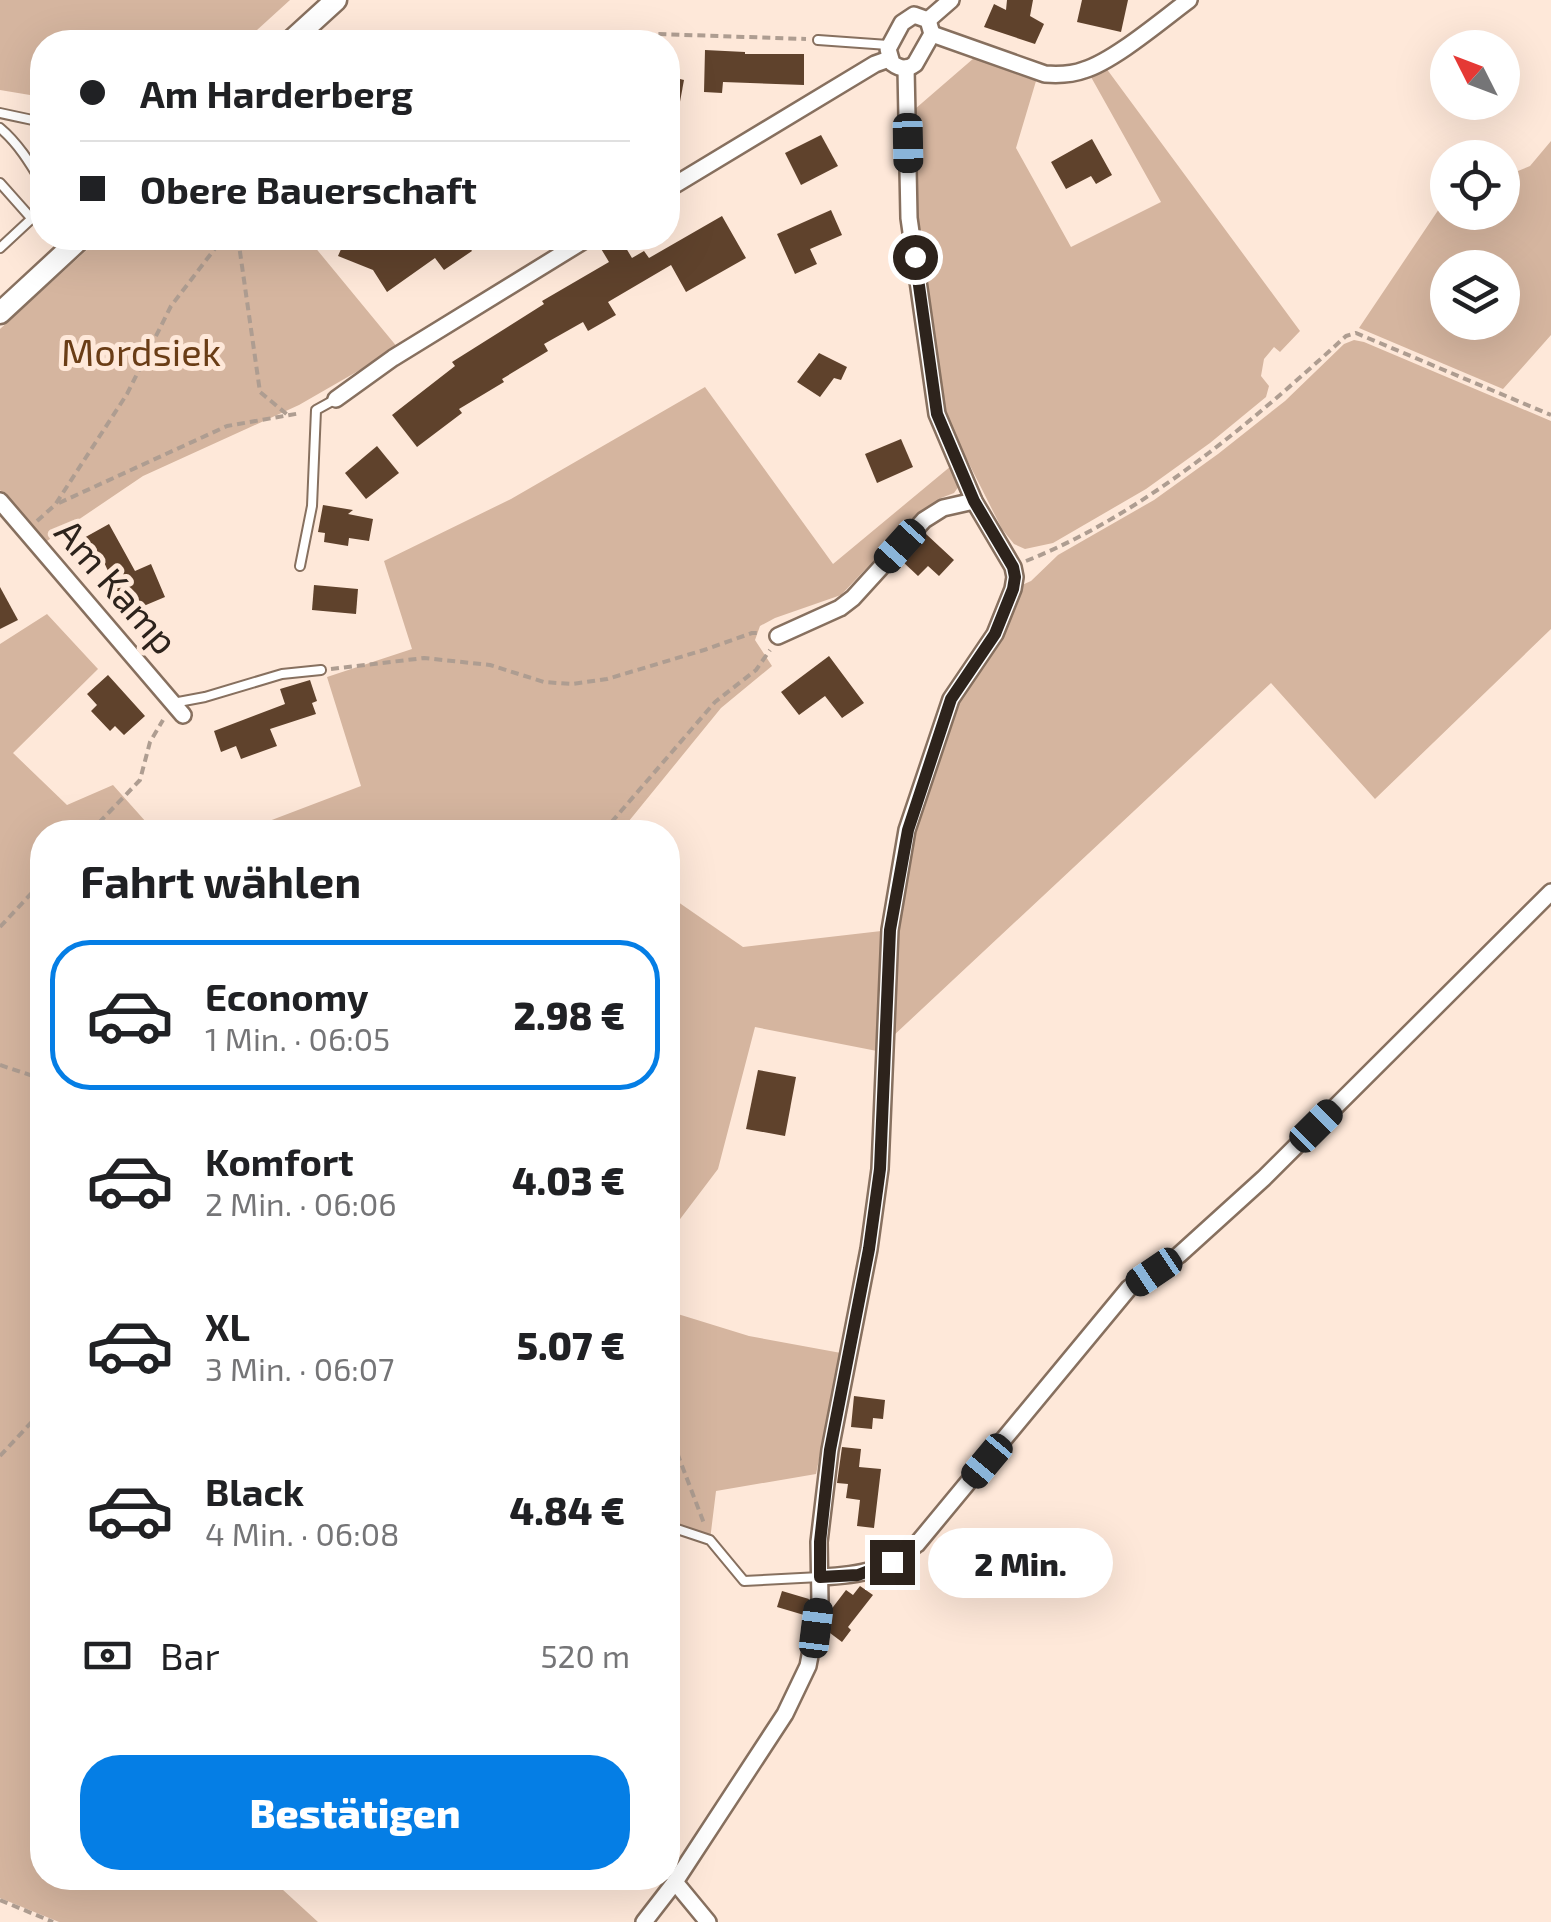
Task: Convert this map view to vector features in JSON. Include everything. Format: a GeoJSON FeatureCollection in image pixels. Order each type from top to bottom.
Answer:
{"type":"FeatureCollection","features":[{"type":"Feature","properties":{"kind":"street"},"geometry":{"type":"LineString","coordinates":[[303,30],[336,0]]}},
{"type":"Feature","properties":{"kind":"street"},"geometry":{"type":"LineString","coordinates":[[889,52],[896,66],[906,68],[918,60],[930,27],[952,0]]}},
{"type":"Feature","properties":{"kind":"street"},"geometry":{"type":"LineString","coordinates":[[680,183],[875,64],[889,52],[906,10],[919,15],[930,27],[1045,74],[1064,75],[1102,63],[1189,0]]}},
{"type":"Feature","properties":{"kind":"street"},"geometry":{"type":"LineString","coordinates":[[680,1874],[785,1714],[808,1666],[816,1628],[830,1450],[866,1266],[880,1169],[890,930],[908,830],[951,699],[995,634],[1015,577],[974,501],[937,414],[910,218],[906,68]]}},
{"type":"Feature","properties":{"kind":"street"},"geometry":{"type":"LineString","coordinates":[[0,313],[69,250]]}},
{"type":"Feature","properties":{"kind":"street"},"geometry":{"type":"LineString","coordinates":[[336,398],[553,250]]}},
{"type":"Feature","properties":{"kind":"street","name":"Am Kamp"},"geometry":{"type":"LineString","coordinates":[[0,501],[178,709]]}},
{"type":"Feature","properties":{"kind":"street"},"geometry":{"type":"LineString","coordinates":[[778,636],[840,608],[853,598],[934,513],[974,501]]}},
{"type":"Feature","properties":{"kind":"street"},"geometry":{"type":"LineString","coordinates":[[820,1577],[858,1575],[892,1562],[916,1544],[1129,1288],[1179,1255],[1264,1178],[1551,892]]}},
{"type":"Feature","properties":{"kind":"street"},"geometry":{"type":"LineString","coordinates":[[680,1888],[708,1922]]}},
{"type":"Feature","properties":{"kind":"street"},"geometry":{"type":"LineString","coordinates":[[644,1922],[669,1890]]}},
{"type":"Feature","properties":{"kind":"lane"},"geometry":{"type":"LineString","coordinates":[[818,40],[889,52]]}},
{"type":"Feature","properties":{"kind":"lane"},"geometry":{"type":"LineString","coordinates":[[0,113],[30,119]]}},
{"type":"Feature","properties":{"kind":"lane"},"geometry":{"type":"LineString","coordinates":[[0,128],[30,164]]}},
{"type":"Feature","properties":{"kind":"lane"},"geometry":{"type":"LineString","coordinates":[[0,184],[30,217]]}},
{"type":"Feature","properties":{"kind":"lane"},"geometry":{"type":"LineString","coordinates":[[0,248],[30,221]]}},
{"type":"Feature","properties":{"kind":"lane"},"geometry":{"type":"LineString","coordinates":[[300,566],[312,506],[316,410],[336,398]]}},
{"type":"Feature","properties":{"kind":"lane"},"geometry":{"type":"LineString","coordinates":[[178,709],[282,674],[321,670]]}},
{"type":"Feature","properties":{"kind":"lane"},"geometry":{"type":"LineString","coordinates":[[680,1530],[710,1540],[744,1581],[820,1577]]}},
{"type":"Feature","properties":{"kind":"path"},"geometry":{"type":"LineString","coordinates":[[680,35],[818,40]]}},
{"type":"Feature","properties":{"kind":"path"},"geometry":{"type":"LineString","coordinates":[[26,532],[55,505],[127,394],[171,306],[215,250]]}},
{"type":"Feature","properties":{"kind":"path"},"geometry":{"type":"LineString","coordinates":[[240,250],[260,392],[289,416]]}},
{"type":"Feature","properties":{"kind":"path"},"geometry":{"type":"LineString","coordinates":[[1013,567],[1056,550],[1151,495],[1274,402],[1346,336],[1356,333],[1551,415]]}},
{"type":"Feature","properties":{"kind":"path"},"geometry":{"type":"LineString","coordinates":[[55,505],[227,426],[316,410]]}},
{"type":"Feature","properties":{"kind":"path"},"geometry":{"type":"LineString","coordinates":[[321,670],[424,658],[490,666],[544,682],[572,684],[704,650],[752,632],[778,636],[756,670],[715,702],[613,820]]}},
{"type":"Feature","properties":{"kind":"path"},"geometry":{"type":"LineString","coordinates":[[102,820],[140,780],[150,742],[178,709]]}},
{"type":"Feature","properties":{"kind":"path"},"geometry":{"type":"LineString","coordinates":[[0,927],[30,895]]}},
{"type":"Feature","properties":{"kind":"path"},"geometry":{"type":"LineString","coordinates":[[0,1064],[30,1075]]}},
{"type":"Feature","properties":{"kind":"path"},"geometry":{"type":"LineString","coordinates":[[0,1456],[30,1425]]}},
{"type":"Feature","properties":{"kind":"path"},"geometry":{"type":"LineString","coordinates":[[680,1461],[710,1540]]}},
{"type":"Feature","properties":{"kind":"path"},"geometry":{"type":"LineString","coordinates":[[0,1900],[53,1922]]}},
{"type":"Feature","properties":{"kind":"green space"},"geometry":{"type":"Polygon","coordinates":[[[0,0],[290,0],[257,30],[30,30],[30,95],[0,90],[0,0]]]}},
{"type":"Feature","properties":{"kind":"green space"},"geometry":{"type":"Polygon","coordinates":[[[974,58],[1036,81],[1016,148],[1071,247],[1161,202],[1091,77],[1106,68],[1300,331],[1280,352],[1274,347],[1264,359],[1261,376],[1269,386],[1266,397],[1210,443],[1146,489],[1053,543],[1025,549],[1014,544],[1002,529],[943,412],[916,216],[915,109],[974,58]]]}},
{"type":"Feature","properties":{"kind":"green space"},"geometry":{"type":"Polygon","coordinates":[[[1551,141],[1551,335],[1503,389],[1359,328],[1430,222],[1430,230],[1520,230],[1520,170],[1530,166],[1551,141]]]}},
{"type":"Feature","properties":{"kind":"green space","name":"Mordsiek"},"geometry":{"type":"Polygon","coordinates":[[[87,250],[317,250],[398,348],[299,405],[143,476],[44,543],[0,490],[0,329],[87,250]]]}},
{"type":"Feature","properties":{"kind":"green space"},"geometry":{"type":"Polygon","coordinates":[[[1364,342],[1551,421],[1551,629],[1375,799],[1271,683],[877,1051],[755,1027],[718,1169],[680,1219],[680,903],[743,947],[890,930],[907,830],[951,699],[1005,606],[1022,585],[1058,555],[1154,500],[1218,454],[1285,401],[1344,344],[1364,342]]]}},
{"type":"Feature","properties":{"kind":"green space"},"geometry":{"type":"Polygon","coordinates":[[[705,387],[833,564],[951,466],[959,486],[954,493],[919,513],[841,595],[760,626],[755,640],[772,666],[721,708],[630,820],[272,820],[361,786],[327,677],[412,649],[384,561],[511,499],[705,387]]]}},
{"type":"Feature","properties":{"kind":"green space"},"geometry":{"type":"Polygon","coordinates":[[[47,614],[98,669],[13,753],[67,805],[113,785],[144,820],[30,820],[30,1890],[283,1890],[318,1922],[59,1922],[0,1898],[0,644],[47,614]]]}},
{"type":"Feature","properties":{"kind":"green space"},"geometry":{"type":"Polygon","coordinates":[[[680,1315],[749,1336],[841,1353],[816,1474],[716,1491],[710,1540],[680,1530],[680,1315]]]}},
{"type":"Feature","properties":{"kind":"building"},"geometry":{"type":"Polygon","coordinates":[[[1007,0],[1033,0],[1030,16],[1044,24],[1035,44],[984,27],[994,4],[1006,10],[1007,0]]]}},
{"type":"Feature","properties":{"kind":"building"},"geometry":{"type":"Polygon","coordinates":[[[1082,0],[1128,0],[1121,32],[1077,22],[1082,0]]]}},
{"type":"Feature","properties":{"kind":"building"},"geometry":{"type":"Polygon","coordinates":[[[705,50],[804,54],[804,85],[723,82],[722,93],[704,92],[705,50]]]}},
{"type":"Feature","properties":{"kind":"building"},"geometry":{"type":"Polygon","coordinates":[[[821,135],[838,166],[801,185],[785,153],[821,135]]]}},
{"type":"Feature","properties":{"kind":"building"},"geometry":{"type":"Polygon","coordinates":[[[1092,139],[1112,175],[1096,184],[1091,176],[1066,189],[1051,162],[1092,139]]]}},
{"type":"Feature","properties":{"kind":"building"},"geometry":{"type":"Polygon","coordinates":[[[831,210],[842,235],[810,249],[817,264],[795,274],[777,234],[831,210]]]}},
{"type":"Feature","properties":{"kind":"building"},"geometry":{"type":"Polygon","coordinates":[[[722,216],[746,258],[686,292],[671,265],[608,302],[616,315],[588,331],[583,322],[544,344],[548,351],[459,409],[462,413],[417,447],[392,415],[455,366],[452,362],[544,304],[542,301],[609,262],[602,250],[627,250],[632,258],[644,251],[649,258],[663,250],[680,250],[680,240],[722,216]]]}},
{"type":"Feature","properties":{"kind":"building"},"geometry":{"type":"Polygon","coordinates":[[[341,250],[472,251],[444,270],[435,258],[387,292],[373,270],[338,256],[341,250]]]}},
{"type":"Feature","properties":{"kind":"building"},"geometry":{"type":"Polygon","coordinates":[[[819,353],[847,367],[841,380],[834,378],[820,397],[797,382],[819,353]]]}},
{"type":"Feature","properties":{"kind":"building"},"geometry":{"type":"Polygon","coordinates":[[[901,439],[913,467],[877,483],[865,454],[901,439]]]}},
{"type":"Feature","properties":{"kind":"building"},"geometry":{"type":"Polygon","coordinates":[[[377,446],[399,473],[366,499],[345,473],[377,446]]]}},
{"type":"Feature","properties":{"kind":"building"},"geometry":{"type":"Polygon","coordinates":[[[323,505],[353,510],[348,514],[373,519],[369,541],[349,538],[348,546],[324,542],[325,533],[318,532],[323,505]]]}},
{"type":"Feature","properties":{"kind":"building"},"geometry":{"type":"Polygon","coordinates":[[[109,524],[135,571],[151,564],[165,597],[127,613],[103,560],[87,569],[73,544],[109,524]]]}},
{"type":"Feature","properties":{"kind":"building"},"geometry":{"type":"Polygon","coordinates":[[[926,534],[954,560],[939,576],[928,566],[918,576],[902,561],[926,534]]]}},
{"type":"Feature","properties":{"kind":"building"},"geometry":{"type":"Polygon","coordinates":[[[314,585],[358,589],[356,614],[312,610],[314,585]]]}},
{"type":"Feature","properties":{"kind":"building"},"geometry":{"type":"Polygon","coordinates":[[[0,587],[18,620],[0,629],[0,587]]]}},
{"type":"Feature","properties":{"kind":"building"},"geometry":{"type":"Polygon","coordinates":[[[829,656],[864,703],[842,718],[825,696],[799,715],[781,692],[829,656]]]}},
{"type":"Feature","properties":{"kind":"building"},"geometry":{"type":"Polygon","coordinates":[[[108,675],[145,716],[124,735],[115,726],[110,731],[91,711],[97,705],[87,694],[108,675]]]}},
{"type":"Feature","properties":{"kind":"building"},"geometry":{"type":"Polygon","coordinates":[[[310,680],[317,701],[312,703],[316,714],[270,729],[277,746],[241,759],[236,746],[221,752],[214,731],[285,704],[280,689],[310,680]]]}},
{"type":"Feature","properties":{"kind":"building"},"geometry":{"type":"Polygon","coordinates":[[[758,1070],[796,1077],[785,1136],[746,1129],[758,1070]]]}},
{"type":"Feature","properties":{"kind":"building"},"geometry":{"type":"Polygon","coordinates":[[[854,1396],[885,1400],[883,1419],[873,1418],[872,1429],[851,1427],[854,1396]]]}},
{"type":"Feature","properties":{"kind":"building"},"geometry":{"type":"Polygon","coordinates":[[[842,1447],[861,1449],[859,1467],[881,1469],[874,1528],[857,1526],[860,1500],[846,1498],[848,1484],[837,1483],[842,1447]]]}},
{"type":"Feature","properties":{"kind":"building"},"geometry":{"type":"Polygon","coordinates":[[[860,1586],[873,1595],[848,1627],[851,1630],[842,1642],[826,1630],[830,1611],[846,1590],[853,1595],[860,1586]]]}},
{"type":"Feature","properties":{"kind":"building"},"geometry":{"type":"Polygon","coordinates":[[[782,1591],[809,1599],[804,1615],[777,1607],[782,1591]]]}},
{"type":"Feature","properties":{"kind":"route"},"geometry":{"type":"LineString","coordinates":[[892,1562],[858,1575],[820,1577],[830,1450],[860,1301],[880,1169],[890,930],[908,830],[951,699],[995,634],[1015,577],[974,501],[937,414],[915,257]]}}]}
